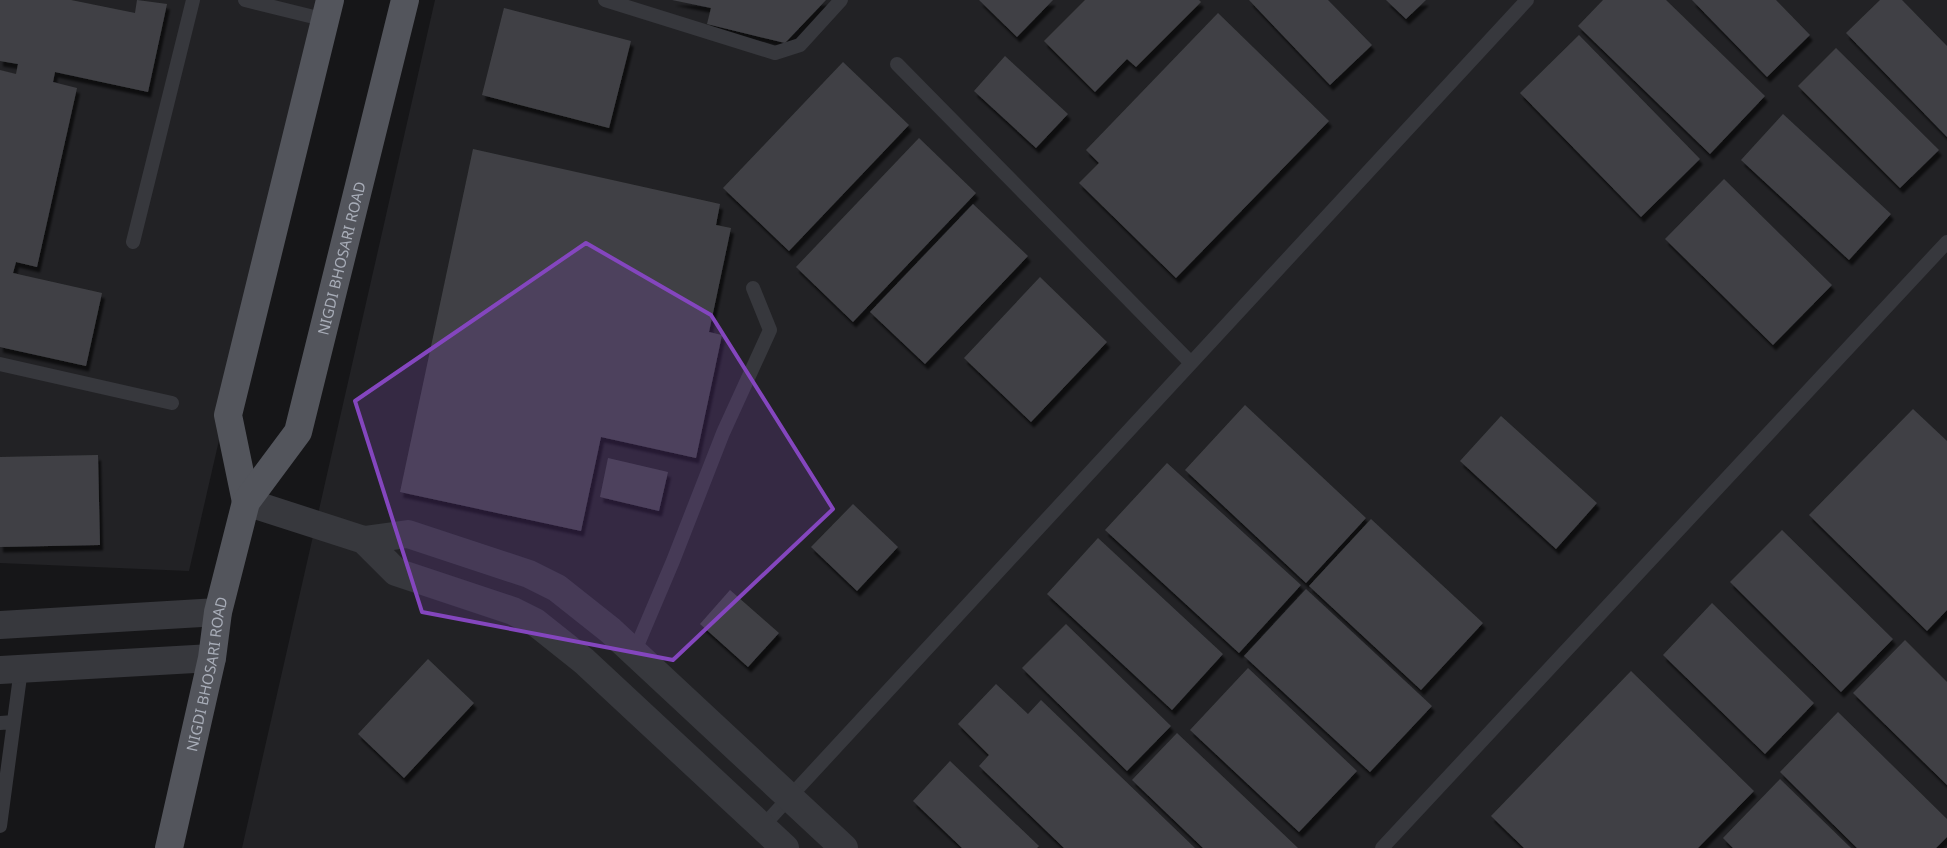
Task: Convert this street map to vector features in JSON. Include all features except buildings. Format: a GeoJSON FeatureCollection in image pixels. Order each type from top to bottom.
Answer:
{"type":"FeatureCollection","features":[{"type":"Feature","properties":{"kind":"main road","name":"NIGDI BHOSARI ROAD"},"geometry":{"type":"LineString","coordinates":[[169,848],[212,658],[218,612],[246,502],[298,432],[404,0]]}},
{"type":"Feature","properties":{"kind":"main road","name":"NIGDI BHOSARI ROAD"},"geometry":{"type":"LineString","coordinates":[[246,502],[228,415],[328,10]]}},
{"type":"Feature","properties":{"kind":"street"},"geometry":{"type":"LineString","coordinates":[[246,502],[364,540],[408,534],[529,574],[557,588],[610,630],[844,848]]}},
{"type":"Feature","properties":{"kind":"street"},"geometry":{"type":"LineString","coordinates":[[364,540],[396,572],[513,610],[535,622],[584,661],[785,848]]}},
{"type":"Feature","properties":{"kind":"street"},"geometry":{"type":"LineString","coordinates":[[0,625],[218,612]]}},
{"type":"Feature","properties":{"kind":"street"},"geometry":{"type":"LineString","coordinates":[[10,669],[212,658]]}},
{"type":"Feature","properties":{"kind":"lane"},"geometry":{"type":"LineString","coordinates":[[132,242],[193,0]]}},
{"type":"Feature","properties":{"kind":"lane"},"geometry":{"type":"LineString","coordinates":[[244,0],[328,10]]}},
{"type":"Feature","properties":{"kind":"lane"},"geometry":{"type":"LineString","coordinates":[[606,0],[775,52],[800,46],[841,0]]}},
{"type":"Feature","properties":{"kind":"lane"},"geometry":{"type":"LineString","coordinates":[[762,827],[1528,0]]}},
{"type":"Feature","properties":{"kind":"lane"},"geometry":{"type":"LineString","coordinates":[[897,64],[1191,363]]}},
{"type":"Feature","properties":{"kind":"lane"},"geometry":{"type":"LineString","coordinates":[[1382,848],[1947,242]]}},
{"type":"Feature","properties":{"kind":"lane"},"geometry":{"type":"LineString","coordinates":[[634,653],[673,561],[723,433],[770,330],[753,288]]}},
{"type":"Feature","properties":{"kind":"lane"},"geometry":{"type":"LineString","coordinates":[[0,364],[172,403]]}},
{"type":"Feature","properties":{"kind":"lane"},"geometry":{"type":"LineString","coordinates":[[0,826],[10,669]]}},
{"type":"Feature","properties":{"kind":"highlighted area"},"geometry":{"type":"Polygon","coordinates":[[[586,243],[711,315],[833,509],[673,660],[422,612],[355,401],[586,243]]]}},
{"type":"Feature","properties":{"kind":"shaded area"},"geometry":{"type":"Polygon","coordinates":[[[0,0],[320,0],[189,571],[0,563],[0,0]]]}},
{"type":"Feature","properties":{"kind":"shaded area"},"geometry":{"type":"Polygon","coordinates":[[[435,0],[1947,0],[1947,848],[242,848],[435,0]]]}}]}
